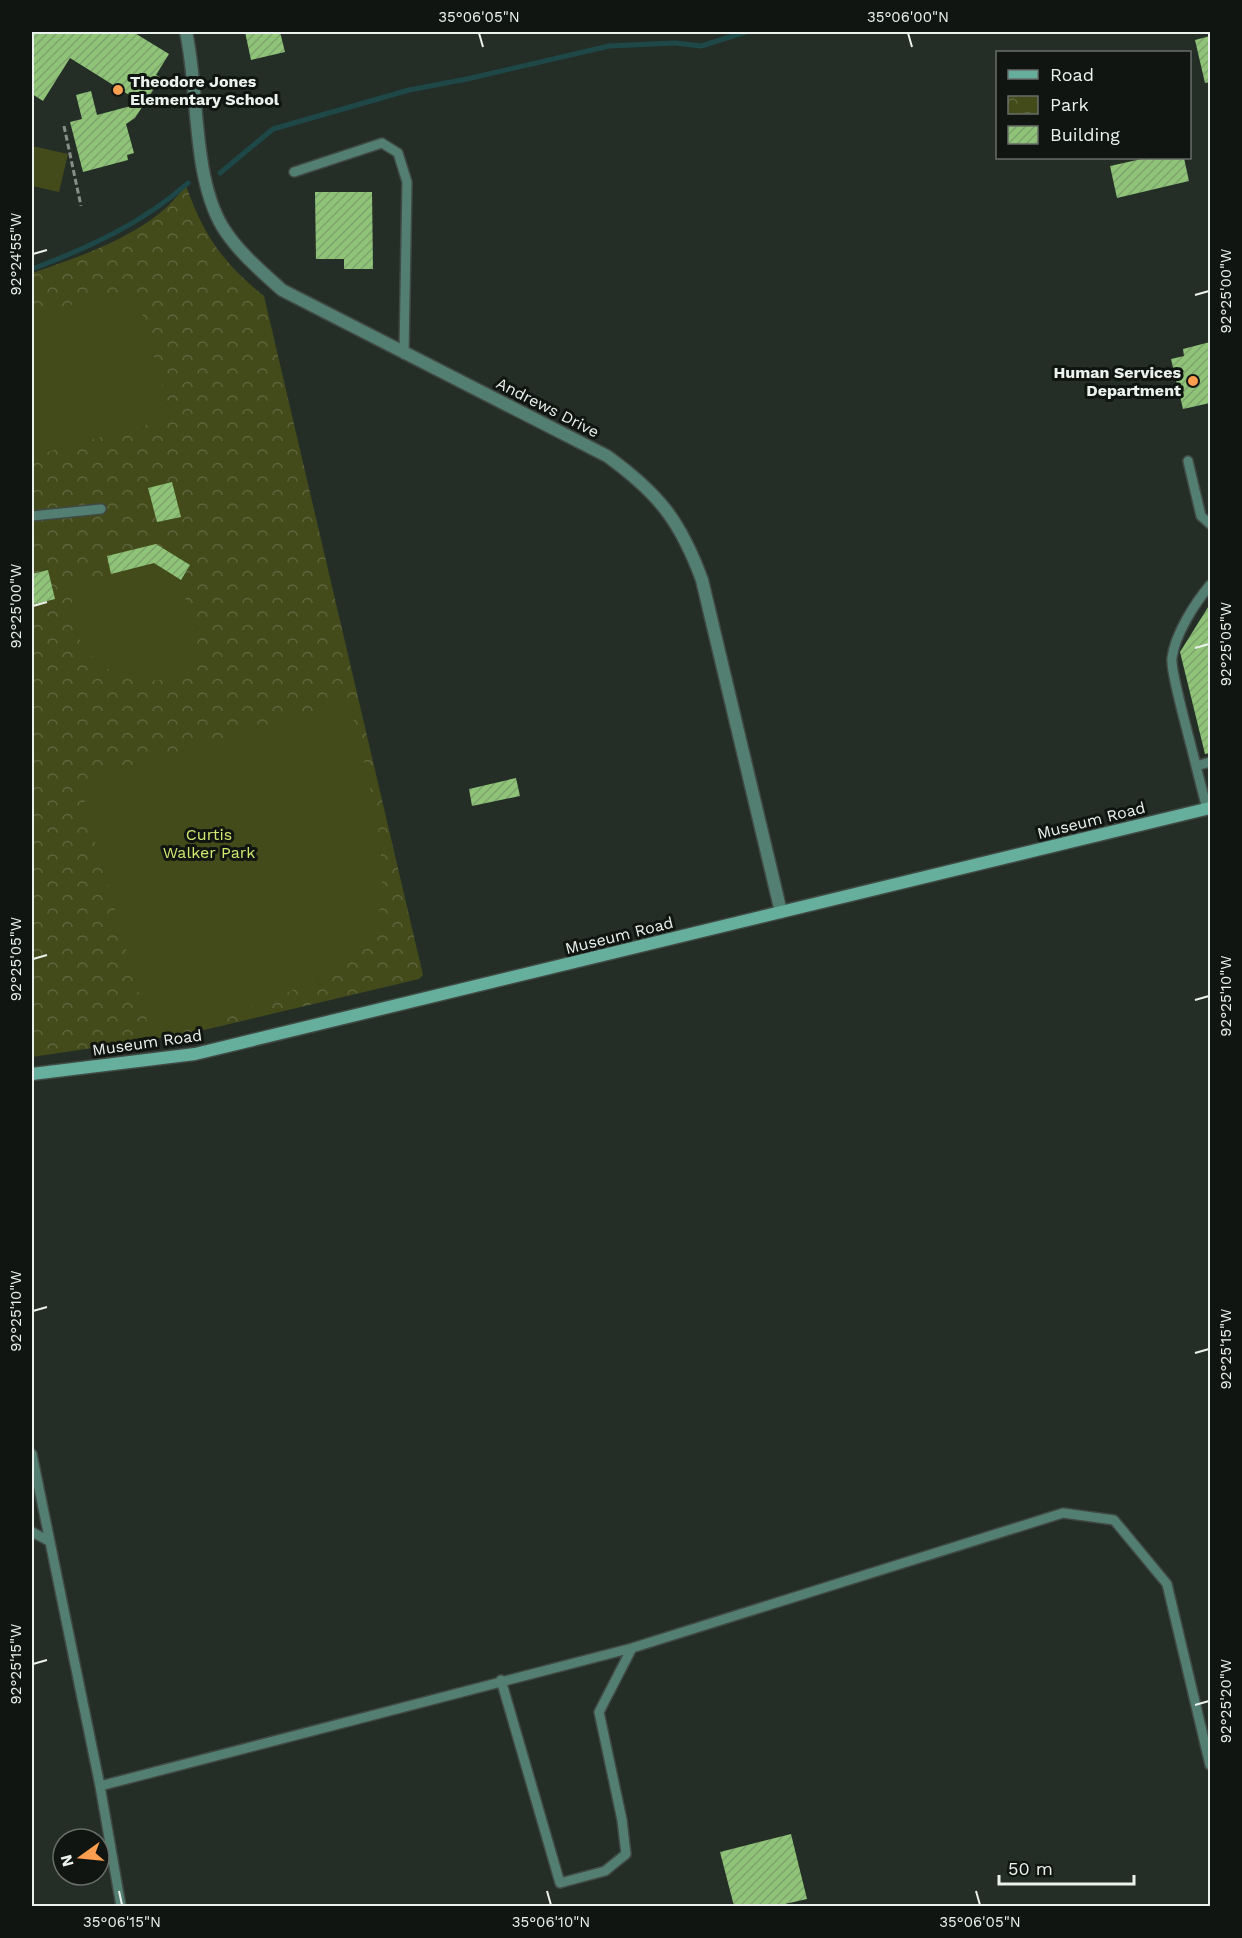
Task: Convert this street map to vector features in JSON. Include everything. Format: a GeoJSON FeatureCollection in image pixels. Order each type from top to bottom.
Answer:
{"type":"FeatureCollection","features":[{"type":"Feature","properties":{"kind":"street","name":"Andrews Drive"},"geometry":{"type":"LineString","coordinates":[[186,32],[203,164],[210,195],[222,226],[246,256],[282,290],[607,456],[642,481],[672,514],[693,554],[702,580],[781,912]]}},
{"type":"Feature","properties":{"kind":"street","name":"Museum Road"},"geometry":{"type":"LineString","coordinates":[[32,1074],[195,1054],[1209,808]]}},
{"type":"Feature","properties":{"kind":"lane"},"geometry":{"type":"LineString","coordinates":[[294,172],[382,143],[398,153],[407,182],[404,354]]}},
{"type":"Feature","properties":{"kind":"lane"},"geometry":{"type":"LineString","coordinates":[[1188,461],[1201,516],[1210,524]]}},
{"type":"Feature","properties":{"kind":"lane"},"geometry":{"type":"LineString","coordinates":[[32,516],[100,508]]}},
{"type":"Feature","properties":{"kind":"lane"},"geometry":{"type":"LineString","coordinates":[[1209,808],[1171,659],[1179,637],[1210,585]]}},
{"type":"Feature","properties":{"kind":"lane"},"geometry":{"type":"LineString","coordinates":[[1197,766],[1210,762]]}},
{"type":"Feature","properties":{"kind":"lane"},"geometry":{"type":"LineString","coordinates":[[32,1454],[100,1786],[122,1906]]}},
{"type":"Feature","properties":{"kind":"lane"},"geometry":{"type":"LineString","coordinates":[[100,1786],[501,1680],[632,1648],[1063,1513],[1114,1520],[1167,1584],[1210,1765]]}},
{"type":"Feature","properties":{"kind":"lane"},"geometry":{"type":"LineString","coordinates":[[32,1532],[50,1541]]}},
{"type":"Feature","properties":{"kind":"lane"},"geometry":{"type":"LineString","coordinates":[[501,1680],[560,1883],[605,1871],[626,1854],[622,1820],[599,1712],[632,1648]]}},
{"type":"Feature","properties":{"kind":"path"},"geometry":{"type":"LineString","coordinates":[[64,126],[81,206]]}},
{"type":"Feature","properties":{"kind":"green space"},"geometry":{"type":"Polygon","coordinates":[[[32,146],[68,154],[59,192],[32,186],[32,146]]]}},
{"type":"Feature","properties":{"kind":"green space","name":"Curtis Walker Park"},"geometry":{"type":"Polygon","coordinates":[[[186,186],[200,220],[216,247],[237,272],[264,296],[423,975],[419,979],[187,1034],[32,1057],[32,273],[82,255],[131,232],[160,213],[186,186]]]}},
{"type":"Feature","properties":{"kind":"green space"},"geometry":{"type":"Polygon","coordinates":[[[135,288],[171,418],[32,456],[32,316],[135,288]]]}},
{"type":"Feature","properties":{"kind":"green space"},"geometry":{"type":"Polygon","coordinates":[[[153,565],[182,583],[198,653],[180,675],[143,681],[118,674],[105,667],[94,657],[77,634],[72,621],[71,608],[80,581],[153,565]]]}},
{"type":"Feature","properties":{"kind":"green space"},"geometry":{"type":"Polygon","coordinates":[[[349,702],[371,790],[381,858],[382,891],[377,919],[367,943],[357,953],[319,977],[249,1009],[214,1021],[151,1035],[84,803],[102,774],[349,702]]]}},
{"type":"Feature","properties":{"kind":"building"},"geometry":{"type":"Polygon","coordinates":[[[32,32],[133,32],[169,54],[156,75],[161,78],[135,118],[126,124],[134,153],[127,155],[128,160],[83,172],[70,122],[82,119],[76,95],[91,91],[97,115],[142,103],[70,58],[43,101],[32,94],[32,32]]]}},
{"type":"Feature","properties":{"kind":"building"},"geometry":{"type":"Polygon","coordinates":[[[245,32],[280,32],[285,52],[251,60],[245,32]]]}},
{"type":"Feature","properties":{"kind":"building"},"geometry":{"type":"Polygon","coordinates":[[[1210,36],[1210,82],[1205,83],[1195,40],[1210,36]]]}},
{"type":"Feature","properties":{"kind":"building"},"geometry":{"type":"Polygon","coordinates":[[[1142,159],[1184,159],[1189,181],[1117,198],[1110,166],[1142,159]]]}},
{"type":"Feature","properties":{"kind":"building"},"geometry":{"type":"Polygon","coordinates":[[[315,192],[372,192],[373,269],[344,269],[344,259],[316,259],[315,192]]]}},
{"type":"Feature","properties":{"kind":"building","name":"Human Services Department"},"geometry":{"type":"Polygon","coordinates":[[[1210,342],[1210,403],[1183,409],[1171,359],[1184,356],[1183,349],[1210,342]]]}},
{"type":"Feature","properties":{"kind":"building"},"geometry":{"type":"Polygon","coordinates":[[[172,482],[181,517],[157,522],[148,488],[172,482]]]}},
{"type":"Feature","properties":{"kind":"building"},"geometry":{"type":"Polygon","coordinates":[[[156,544],[190,565],[181,580],[154,563],[111,574],[107,556],[156,544]]]}},
{"type":"Feature","properties":{"kind":"building"},"geometry":{"type":"Polygon","coordinates":[[[48,570],[55,599],[32,605],[32,574],[48,570]]]}},
{"type":"Feature","properties":{"kind":"building"},"geometry":{"type":"Polygon","coordinates":[[[1210,604],[1210,753],[1205,754],[1180,652],[1210,604]]]}},
{"type":"Feature","properties":{"kind":"building"},"geometry":{"type":"Polygon","coordinates":[[[516,778],[520,796],[472,806],[469,789],[516,778]]]}},
{"type":"Feature","properties":{"kind":"building"},"geometry":{"type":"Polygon","coordinates":[[[791,1834],[807,1899],[776,1906],[734,1906],[720,1852],[791,1834]]]}},
{"type":"Feature","properties":{"kind":"waterway"},"geometry":{"type":"LineString","coordinates":[[220,173],[273,129],[409,90],[609,46],[675,43],[701,46],[746,32]]}},
{"type":"Feature","properties":{"kind":"waterway"},"geometry":{"type":"LineString","coordinates":[[32,269],[74,252],[134,222],[188,183]]}},
{"type":"Feature","properties":{"kind":"place","name":"Theodore Jones Elementary School"},"geometry":{"type":"Point","coordinates":[118,90]}},
{"type":"Feature","properties":{"kind":"place","name":"Human Services Department"},"geometry":{"type":"Point","coordinates":[1193,381]}}]}
